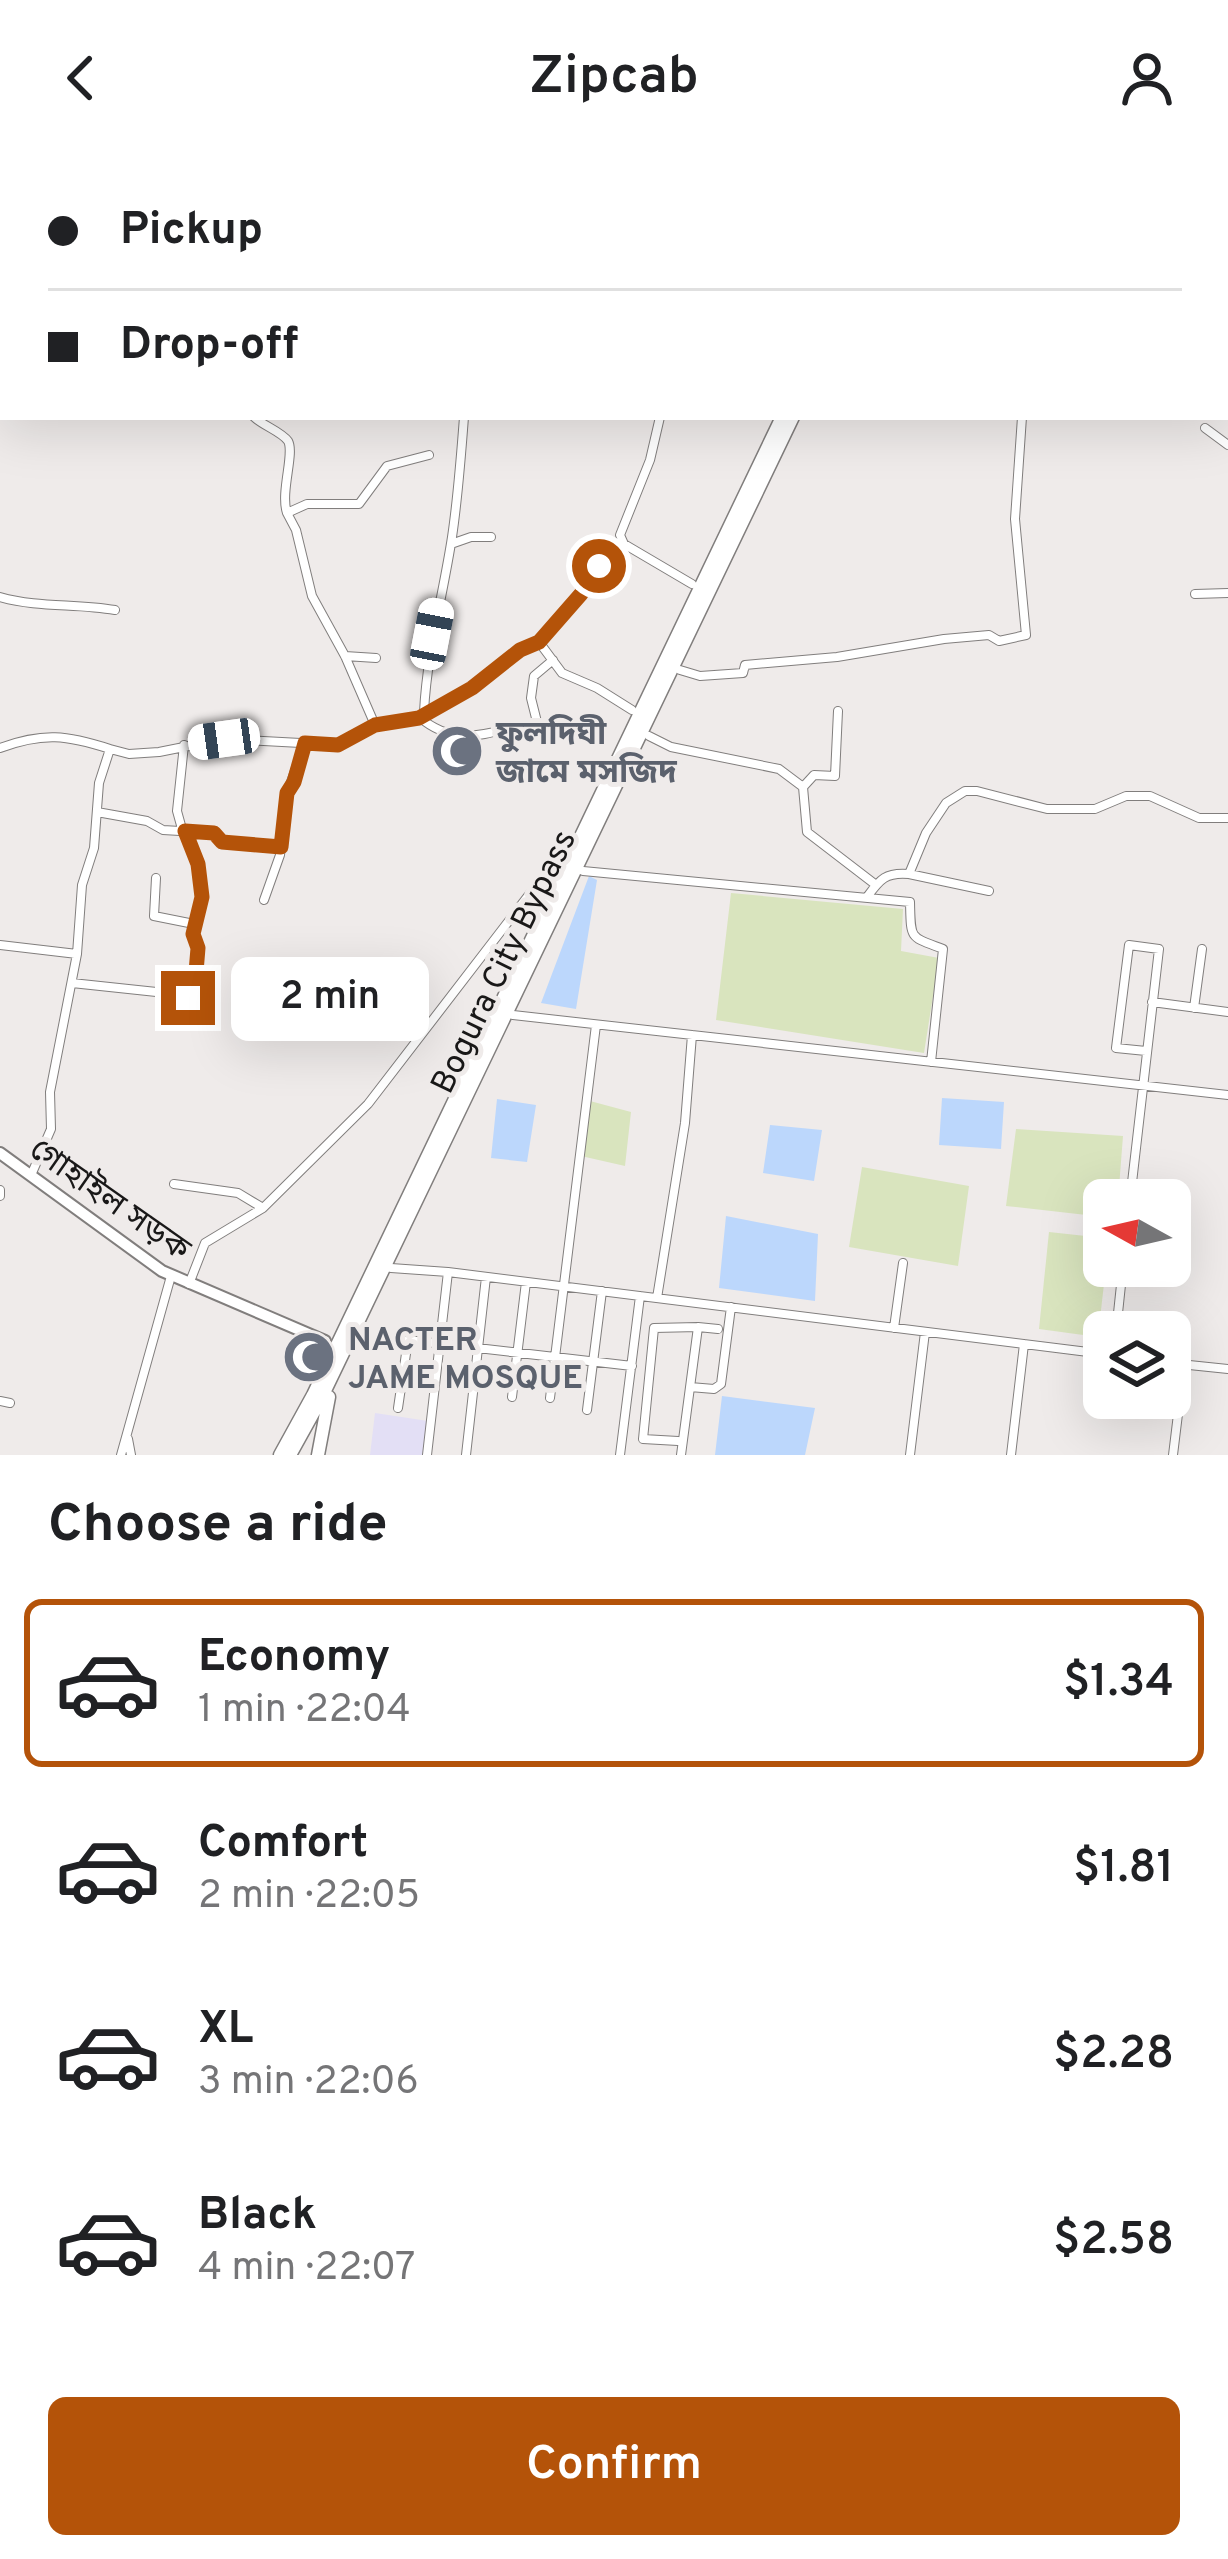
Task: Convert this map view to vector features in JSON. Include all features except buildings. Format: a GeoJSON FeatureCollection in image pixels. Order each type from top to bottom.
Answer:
{"type":"FeatureCollection","features":[{"type":"Feature","properties":{"kind":"highway","name":"Bogura City Bypass"},"geometry":{"type":"LineString","coordinates":[[348,1330],[781,420]]}},
{"type":"Feature","properties":{"kind":"highway","name":"Bogura City Bypass"},"geometry":{"type":"LineString","coordinates":[[348,1330],[792,420]]}},
{"type":"Feature","properties":{"kind":"highway"},"geometry":{"type":"LineString","coordinates":[[280,1455],[348,1330]]}},
{"type":"Feature","properties":{"kind":"highway"},"geometry":{"type":"LineString","coordinates":[[290,1455],[348,1330]]}},
{"type":"Feature","properties":{"kind":"highway"},"geometry":{"type":"LineString","coordinates":[[318,1455],[328,1397]]}},
{"type":"Feature","properties":{"kind":"main road","name":"গোহাইল সড়ক"},"geometry":{"type":"LineString","coordinates":[[1,1156],[32,1173],[171,1276],[325,1341]]}},
{"type":"Feature","properties":{"kind":"street"},"geometry":{"type":"LineString","coordinates":[[258,420],[290,446],[283,491],[312,596],[375,725]]}},
{"type":"Feature","properties":{"kind":"street"},"geometry":{"type":"LineString","coordinates":[[464,420],[465,447],[422,715],[436,732],[455,737],[537,722],[531,698],[534,676],[553,660]]}},
{"type":"Feature","properties":{"kind":"street"},"geometry":{"type":"LineString","coordinates":[[660,420],[650,460],[620,535],[622,542],[692,584]]}},
{"type":"Feature","properties":{"kind":"street"},"geometry":{"type":"LineString","coordinates":[[680,670],[700,676],[743,673],[745,665],[837,657],[989,634],[999,640],[1026,635],[1015,519],[1022,420]]}},
{"type":"Feature","properties":{"kind":"street"},"geometry":{"type":"LineString","coordinates":[[1205,428],[1228,445]]}},
{"type":"Feature","properties":{"kind":"street"},"geometry":{"type":"LineString","coordinates":[[287,513],[307,504],[359,504],[386,466],[429,454]]}},
{"type":"Feature","properties":{"kind":"street"},"geometry":{"type":"LineString","coordinates":[[451,544],[490,537]]}},
{"type":"Feature","properties":{"kind":"street"},"geometry":{"type":"LineString","coordinates":[[0,748],[35,735],[80,739],[129,754],[224,739],[338,745],[375,725],[422,715],[539,642],[622,542]]}},
{"type":"Feature","properties":{"kind":"street"},"geometry":{"type":"LineString","coordinates":[[1196,594],[1228,593]]}},
{"type":"Feature","properties":{"kind":"street"},"geometry":{"type":"LineString","coordinates":[[0,597],[34,606],[83,604],[115,610]]}},
{"type":"Feature","properties":{"kind":"street"},"geometry":{"type":"LineString","coordinates":[[539,642],[562,673],[632,710]]}},
{"type":"Feature","properties":{"kind":"street"},"geometry":{"type":"LineString","coordinates":[[345,656],[376,658]]}},
{"type":"Feature","properties":{"kind":"street"},"geometry":{"type":"LineString","coordinates":[[838,711],[835,776],[814,775],[803,787],[807,832],[876,885]]}},
{"type":"Feature","properties":{"kind":"street"},"geometry":{"type":"LineString","coordinates":[[649,736],[671,747],[779,769],[803,787]]}},
{"type":"Feature","properties":{"kind":"street"},"geometry":{"type":"LineString","coordinates":[[264,900],[281,847],[287,793],[305,743]]}},
{"type":"Feature","properties":{"kind":"street"},"geometry":{"type":"LineString","coordinates":[[72,983],[191,998],[198,948],[194,924],[202,897],[198,864],[177,811],[184,745]]}},
{"type":"Feature","properties":{"kind":"street"},"geometry":{"type":"LineString","coordinates":[[32,1173],[51,1129],[50,1092],[77,954],[82,885],[94,848],[99,783],[110,748]]}},
{"type":"Feature","properties":{"kind":"street"},"geometry":{"type":"LineString","coordinates":[[909,874],[926,833],[946,803],[965,791],[1047,809],[1095,809],[1126,796],[1150,796],[1199,818],[1228,818]]}},
{"type":"Feature","properties":{"kind":"street"},"geometry":{"type":"LineString","coordinates":[[97,812],[147,821],[163,830],[214,833],[222,842],[281,847]]}},
{"type":"Feature","properties":{"kind":"street"},"geometry":{"type":"LineString","coordinates":[[188,1285],[202,1246],[263,1208],[368,1104],[540,880],[551,867],[557,867]]}},
{"type":"Feature","properties":{"kind":"street"},"geometry":{"type":"LineString","coordinates":[[584,871],[910,902],[911,934],[918,943],[943,949],[931,1061]]}},
{"type":"Feature","properties":{"kind":"street"},"geometry":{"type":"LineString","coordinates":[[866,898],[892,872],[989,891]]}},
{"type":"Feature","properties":{"kind":"street"},"geometry":{"type":"LineString","coordinates":[[157,878],[154,916],[194,924]]}},
{"type":"Feature","properties":{"kind":"street"},"geometry":{"type":"LineString","coordinates":[[1132,1179],[1159,949],[1129,945],[1116,1048],[1146,1051]]}},
{"type":"Feature","properties":{"kind":"street"},"geometry":{"type":"LineString","coordinates":[[0,946],[77,954]]}},
{"type":"Feature","properties":{"kind":"street"},"geometry":{"type":"LineString","coordinates":[[1194,1008],[1202,949]]}},
{"type":"Feature","properties":{"kind":"street"},"geometry":{"type":"LineString","coordinates":[[1152,1002],[1228,1012]]}},
{"type":"Feature","properties":{"kind":"street"},"geometry":{"type":"LineString","coordinates":[[513,1015],[1228,1095]]}},
{"type":"Feature","properties":{"kind":"street"},"geometry":{"type":"LineString","coordinates":[[550,1398],[596,1024]]}},
{"type":"Feature","properties":{"kind":"street"},"geometry":{"type":"LineString","coordinates":[[657,1298],[685,1124],[692,1035]]}},
{"type":"Feature","properties":{"kind":"street"},"geometry":{"type":"LineString","coordinates":[[174,1184],[238,1193],[263,1208]]}},
{"type":"Feature","properties":{"kind":"street"},"geometry":{"type":"LineString","coordinates":[[894,1328],[904,1263]]}},
{"type":"Feature","properties":{"kind":"street"},"geometry":{"type":"LineString","coordinates":[[391,1268],[1083,1351]]}},
{"type":"Feature","properties":{"kind":"street"},"geometry":{"type":"LineString","coordinates":[[427,1455],[448,1272]]}},
{"type":"Feature","properties":{"kind":"street"},"geometry":{"type":"LineString","coordinates":[[121,1455],[171,1276]]}},
{"type":"Feature","properties":{"kind":"street"},"geometry":{"type":"LineString","coordinates":[[466,1455],[486,1277]]}},
{"type":"Feature","properties":{"kind":"street"},"geometry":{"type":"LineString","coordinates":[[512,1396],[526,1282]]}},
{"type":"Feature","properties":{"kind":"street"},"geometry":{"type":"LineString","coordinates":[[587,1410],[602,1291]]}},
{"type":"Feature","properties":{"kind":"street"},"geometry":{"type":"LineString","coordinates":[[620,1455],[640,1296]]}},
{"type":"Feature","properties":{"kind":"street"},"geometry":{"type":"LineString","coordinates":[[690,1387],[714,1389],[721,1384],[731,1307]]}},
{"type":"Feature","properties":{"kind":"street"},"geometry":{"type":"LineString","coordinates":[[678,1441],[643,1439],[654,1328],[718,1329]]}},
{"type":"Feature","properties":{"kind":"street"},"geometry":{"type":"LineString","coordinates":[[681,1455],[698,1328]]}},
{"type":"Feature","properties":{"kind":"street"},"geometry":{"type":"LineString","coordinates":[[910,1455],[925,1332]]}},
{"type":"Feature","properties":{"kind":"street"},"geometry":{"type":"LineString","coordinates":[[398,1408],[406,1342],[632,1366]]}},
{"type":"Feature","properties":{"kind":"street"},"geometry":{"type":"LineString","coordinates":[[1011,1455],[1024,1344]]}},
{"type":"Feature","properties":{"kind":"street"},"geometry":{"type":"LineString","coordinates":[[1191,1366],[1228,1369]]}},
{"type":"Feature","properties":{"kind":"street"},"geometry":{"type":"LineString","coordinates":[[1173,1455],[1177,1419]]}},
{"type":"Feature","properties":{"kind":"street"},"geometry":{"type":"LineString","coordinates":[[128,1437],[131,1455]]}},
{"type":"Feature","properties":{"kind":"shaded area"},"geometry":{"type":"Polygon","coordinates":[[[375,1413],[428,1421],[423,1455],[370,1455],[375,1413]]]}},
{"type":"Feature","properties":{"kind":"green space"},"geometry":{"type":"Polygon","coordinates":[[[731,893],[903,909],[901,951],[939,958],[924,1053],[716,1020],[731,893]]]}},
{"type":"Feature","properties":{"kind":"green space"},"geometry":{"type":"Polygon","coordinates":[[[590,1101],[631,1112],[625,1166],[581,1156],[590,1101]]]}},
{"type":"Feature","properties":{"kind":"green space"},"geometry":{"type":"Polygon","coordinates":[[[1016,1129],[1123,1136],[1120,1179],[1083,1179],[1083,1215],[1006,1206],[1016,1129]]]}},
{"type":"Feature","properties":{"kind":"green space"},"geometry":{"type":"Polygon","coordinates":[[[862,1167],[969,1186],[958,1266],[849,1247],[862,1167]]]}},
{"type":"Feature","properties":{"kind":"green space"},"geometry":{"type":"Polygon","coordinates":[[[1049,1232],[1083,1236],[1083,1287],[1104,1287],[1101,1311],[1083,1311],[1083,1335],[1039,1329],[1049,1232]]]}},
{"type":"Feature","properties":{"kind":"water"},"geometry":{"type":"Polygon","coordinates":[[[589,876],[597,880],[576,1009],[541,1003],[589,876]]]}},
{"type":"Feature","properties":{"kind":"water"},"geometry":{"type":"Polygon","coordinates":[[[942,1098],[1004,1102],[1001,1149],[939,1145],[942,1098]]]}},
{"type":"Feature","properties":{"kind":"water"},"geometry":{"type":"Polygon","coordinates":[[[497,1099],[536,1105],[527,1162],[491,1158],[497,1099]]]}},
{"type":"Feature","properties":{"kind":"water"},"geometry":{"type":"Polygon","coordinates":[[[770,1125],[822,1130],[814,1181],[763,1173],[770,1125]]]}},
{"type":"Feature","properties":{"kind":"water"},"geometry":{"type":"Polygon","coordinates":[[[726,1216],[818,1234],[815,1301],[719,1288],[726,1216]]]}},
{"type":"Feature","properties":{"kind":"water"},"geometry":{"type":"Polygon","coordinates":[[[722,1396],[815,1408],[805,1455],[715,1455],[722,1396]]]}},
{"type":"Feature","properties":{"kind":"place","name":"ফুলদিঘী জামে মসজিদ"},"geometry":{"type":"Point","coordinates":[457,751]}},
{"type":"Feature","properties":{"kind":"place","name":"NACTER JAME MOSQUE"},"geometry":{"type":"Point","coordinates":[309,1357]}},
{"type":"Feature","properties":{"kind":"route"},"geometry":{"type":"LineString","coordinates":[[188,998],[194,996],[198,948],[193,934],[202,897],[198,864],[185,831],[214,833],[222,842],[281,847],[287,793],[305,743],[338,745],[375,725],[419,718],[448,703],[520,650],[539,642],[599,566]]}}]}
